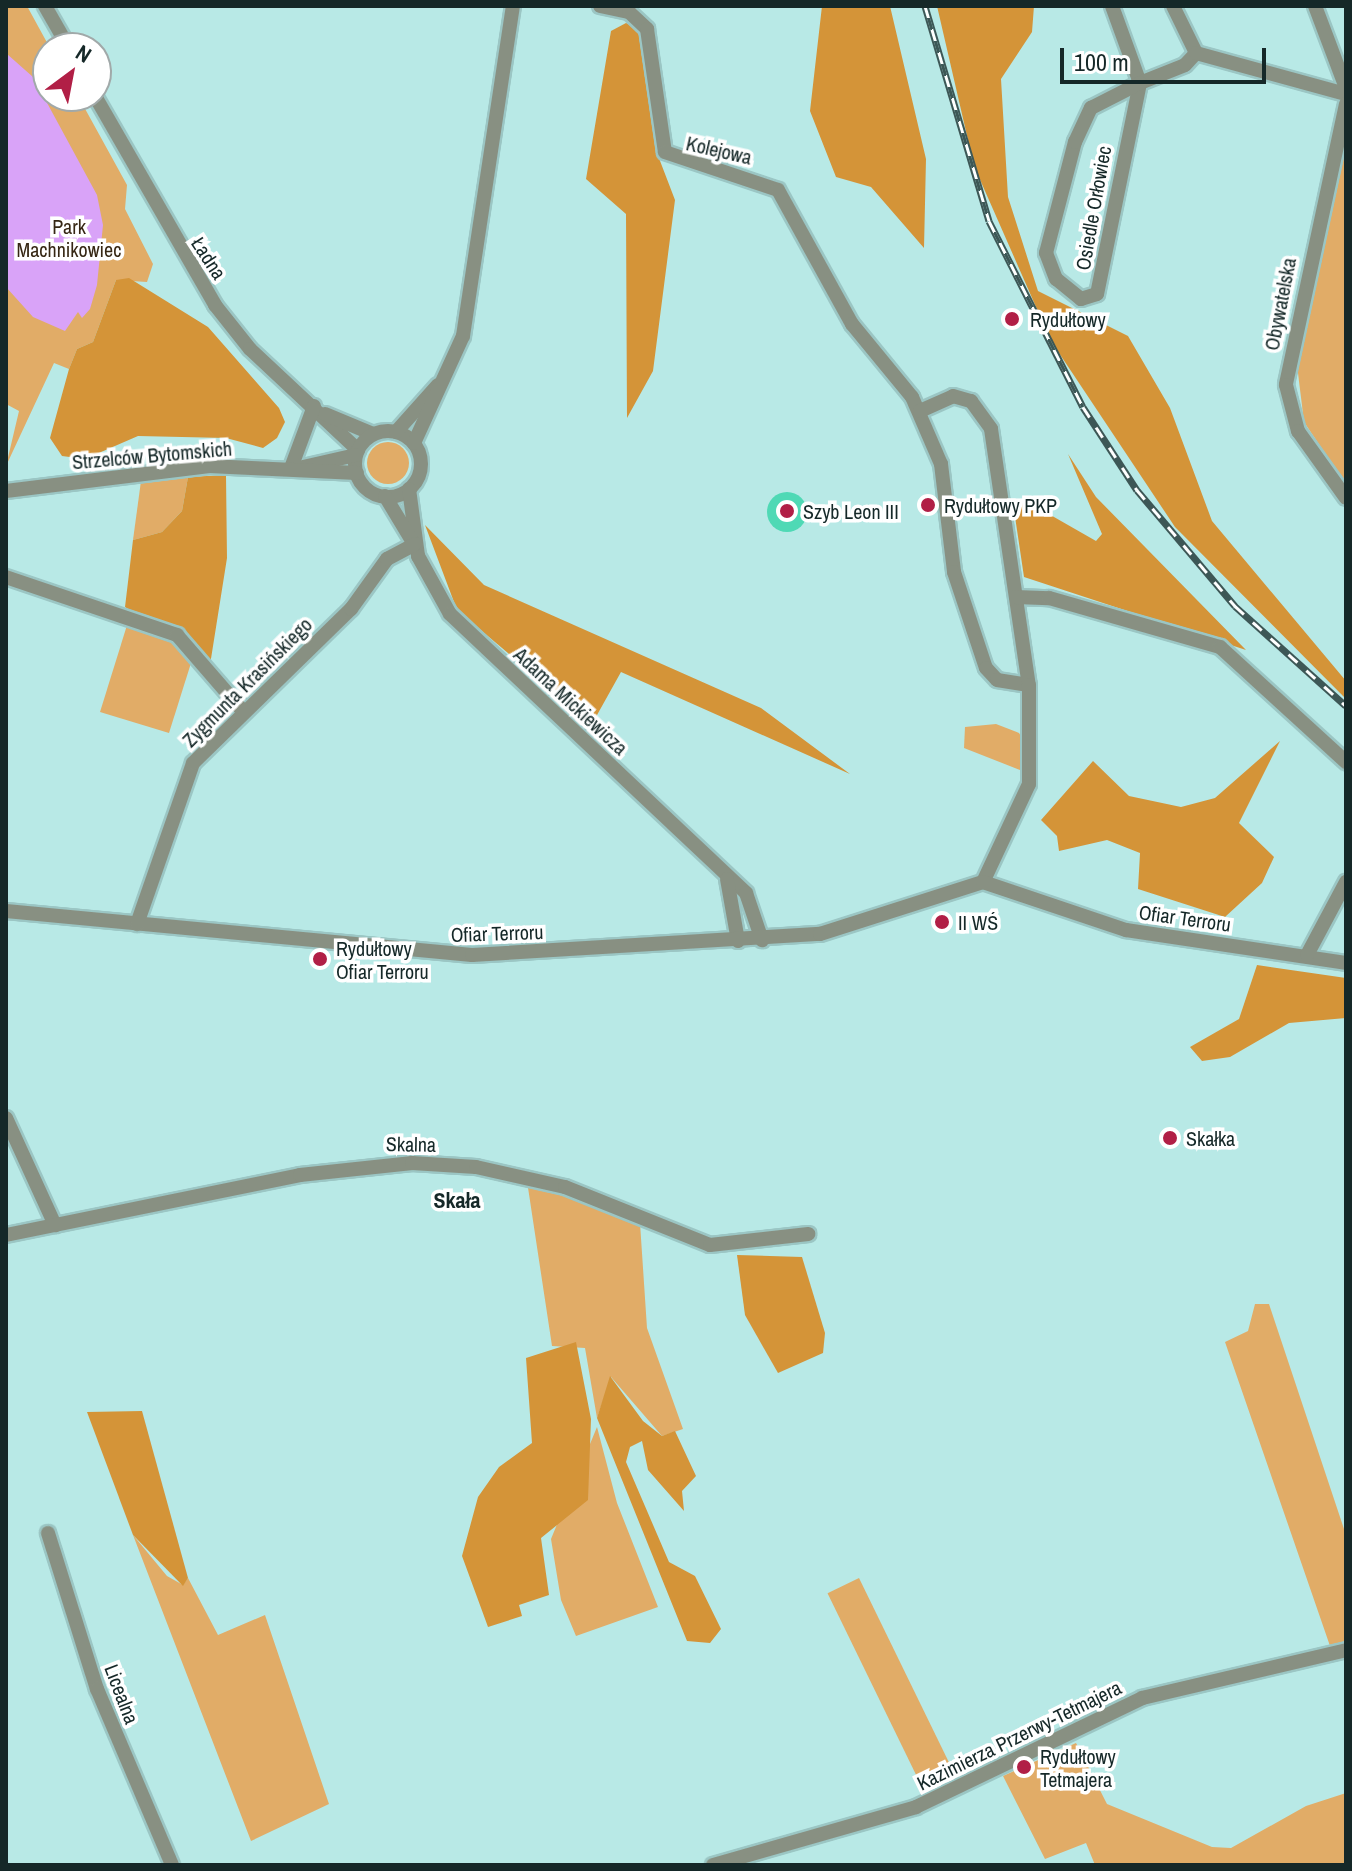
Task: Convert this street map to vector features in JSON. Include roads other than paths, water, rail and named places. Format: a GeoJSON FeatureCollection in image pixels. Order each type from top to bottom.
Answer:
{"type":"FeatureCollection","features":[{"type":"Feature","properties":{"kind":"street"},"geometry":{"type":"LineString","coordinates":[[45,6],[60,32]]}},
{"type":"Feature","properties":{"kind":"street"},"geometry":{"type":"LineString","coordinates":[[414,443],[463,336],[513,6]]}},
{"type":"Feature","properties":{"kind":"street","name":"Kolejowa"},"geometry":{"type":"LineString","coordinates":[[600,6],[629,12],[647,29],[665,152],[679,163],[778,190],[852,324],[920,411],[941,464],[954,572],[986,668],[997,680],[1029,685]]}},
{"type":"Feature","properties":{"kind":"street"},"geometry":{"type":"LineString","coordinates":[[1112,6],[1140,83]]}},
{"type":"Feature","properties":{"kind":"street"},"geometry":{"type":"LineString","coordinates":[[1315,6],[1346,88]]}},
{"type":"Feature","properties":{"kind":"street"},"geometry":{"type":"LineString","coordinates":[[1175,7],[1196,53],[1346,94]]}},
{"type":"Feature","properties":{"kind":"street","name":"Osiedle Orłowiec"},"geometry":{"type":"LineString","coordinates":[[1140,83],[1097,294],[1081,299],[1056,279],[1046,253],[1075,142],[1091,108],[1140,83],[1185,65],[1196,53]]}},
{"type":"Feature","properties":{"kind":"street","name":"Obywatelska"},"geometry":{"type":"LineString","coordinates":[[1346,104],[1286,385],[1298,431],[1346,498]]}},
{"type":"Feature","properties":{"kind":"street","name":"Ładna"},"geometry":{"type":"LineString","coordinates":[[104,112],[215,305],[250,349],[320,410],[357,452]]}},
{"type":"Feature","properties":{"kind":"street"},"geometry":{"type":"LineString","coordinates":[[396,432],[444,379]]}},
{"type":"Feature","properties":{"kind":"street"},"geometry":{"type":"LineString","coordinates":[[920,411],[953,396],[971,401],[991,429],[1029,685],[1029,784],[983,882]]}},
{"type":"Feature","properties":{"kind":"street"},"geometry":{"type":"LineString","coordinates":[[297,468],[320,410]]}},
{"type":"Feature","properties":{"kind":"street","name":"Ładna"},"geometry":{"type":"LineString","coordinates":[[320,410],[373,434]]}},
{"type":"Feature","properties":{"kind":"street"},"geometry":{"type":"LineString","coordinates":[[396,432],[414,443],[421,465],[409,489],[385,496],[357,473],[357,452],[373,434],[396,432]]}},
{"type":"Feature","properties":{"kind":"street","name":"Strzelców Bytomskich"},"geometry":{"type":"LineString","coordinates":[[297,468],[357,452]]}},
{"type":"Feature","properties":{"kind":"street","name":"Strzelców Bytomskich"},"geometry":{"type":"LineString","coordinates":[[6,491],[209,466],[357,473]]}},
{"type":"Feature","properties":{"kind":"street","name":"Adama Mickiewicza"},"geometry":{"type":"LineString","coordinates":[[409,489],[415,544]]}},
{"type":"Feature","properties":{"kind":"street","name":"Adama Mickiewicza"},"geometry":{"type":"LineString","coordinates":[[385,496],[456,621],[724,871],[752,901],[762,940]]}},
{"type":"Feature","properties":{"kind":"street","name":"Zygmunta Krasińskiego"},"geometry":{"type":"LineString","coordinates":[[137,924],[193,763],[242,710],[351,609],[387,559],[415,544]]}},
{"type":"Feature","properties":{"kind":"street"},"geometry":{"type":"LineString","coordinates":[[6,577],[177,635],[242,710]]}},
{"type":"Feature","properties":{"kind":"street"},"geometry":{"type":"LineString","coordinates":[[1016,597],[1064,601],[1220,647],[1346,762]]}},
{"type":"Feature","properties":{"kind":"street"},"geometry":{"type":"LineString","coordinates":[[724,871],[738,941]]}},
{"type":"Feature","properties":{"kind":"street","name":"Ofiar Terroru"},"geometry":{"type":"LineString","coordinates":[[6,911],[451,955],[762,940],[855,926],[983,882],[1126,930],[1346,963]]}},
{"type":"Feature","properties":{"kind":"street"},"geometry":{"type":"LineString","coordinates":[[1307,955],[1346,882]]}},
{"type":"Feature","properties":{"kind":"street"},"geometry":{"type":"LineString","coordinates":[[6,1118],[55,1225]]}},
{"type":"Feature","properties":{"kind":"street","name":"Skalna"},"geometry":{"type":"LineString","coordinates":[[6,1235],[300,1175],[412,1163],[476,1167],[565,1187],[710,1245],[808,1234]]}},
{"type":"Feature","properties":{"kind":"street","name":"Licealna"},"geometry":{"type":"LineString","coordinates":[[48,1533],[97,1689],[172,1865]]}},
{"type":"Feature","properties":{"kind":"street","name":"Kazimierza Przerwy-Tetmajera"},"geometry":{"type":"LineString","coordinates":[[713,1865],[916,1807],[1142,1698],[1346,1650]]}},
{"type":"Feature","properties":{"kind":"railway"},"geometry":{"type":"LineString","coordinates":[[925,6],[989,221],[1083,407],[1137,490],[1235,606],[1346,706]]}},
{"type":"Feature","properties":{"kind":"place","name":"Rydułtowy"},"geometry":{"type":"Point","coordinates":[1012,319]}},
{"type":"Feature","properties":{"kind":"place","name":"Rydułtowy PKP"},"geometry":{"type":"Point","coordinates":[928,505]}},
{"type":"Feature","properties":{"kind":"place","name":"Szyb Leon III"},"geometry":{"type":"Point","coordinates":[787,511]}},
{"type":"Feature","properties":{"kind":"place","name":"II WŚ"},"geometry":{"type":"Point","coordinates":[942,922]}},
{"type":"Feature","properties":{"kind":"place","name":"Rydułtowy Ofiar Terroru"},"geometry":{"type":"Point","coordinates":[320,959]}},
{"type":"Feature","properties":{"kind":"place","name":"Skałka"},"geometry":{"type":"Point","coordinates":[1170,1138]}},
{"type":"Feature","properties":{"kind":"place","name":"Rydułtowy Tetmajera"},"geometry":{"type":"Point","coordinates":[1024,1767]}},
{"type":"Feature","properties":{"kind":"district","name":"Skała"},"geometry":{"type":"Point","coordinates":[457,1201]}},
{"type":"Feature","properties":{"kind":"park label","name":"Park Machnikowiec"},"geometry":{"type":"Point","coordinates":[69,238]}}]}
